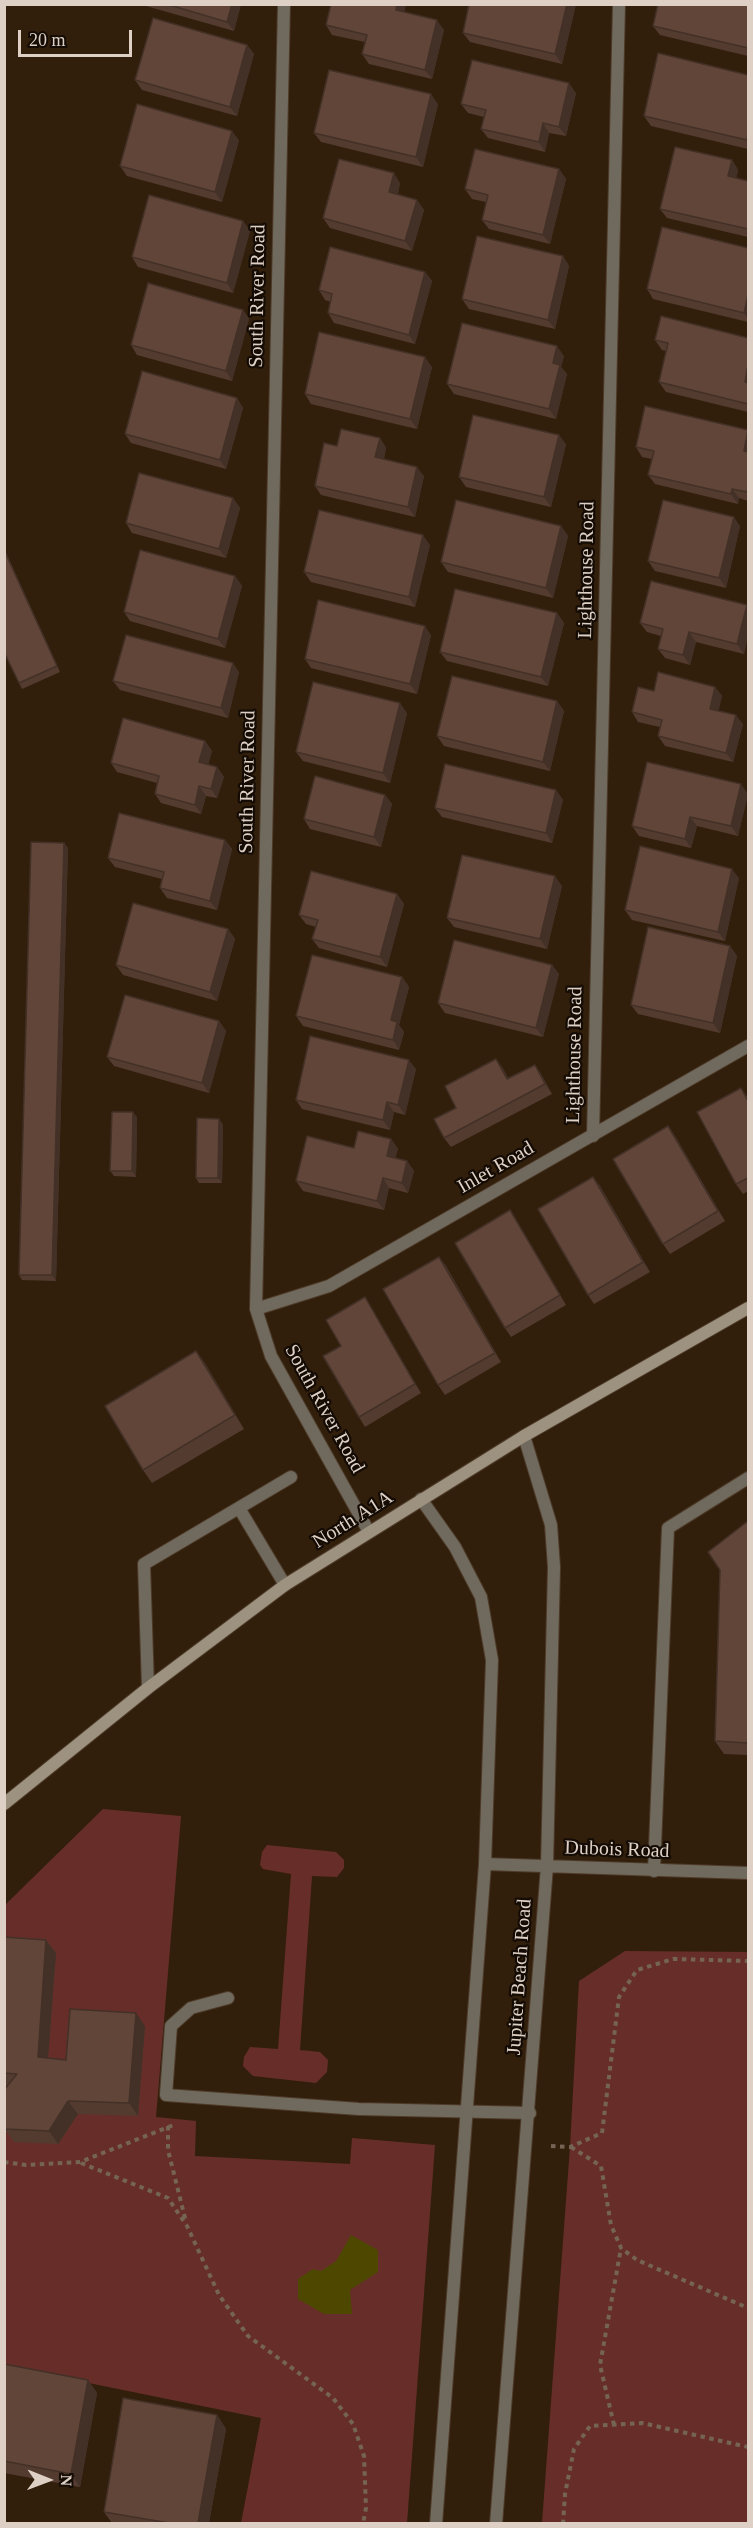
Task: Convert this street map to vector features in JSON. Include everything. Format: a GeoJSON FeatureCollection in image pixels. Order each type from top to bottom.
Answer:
{"type":"FeatureCollection","features":[{"type":"Feature","properties":{"kind":"street","name":"South River Road"},"geometry":{"type":"LineString","coordinates":[[284,4],[256,1309],[271,1356],[369,1532]]}},
{"type":"Feature","properties":{"kind":"street","name":"Lighthouse Road"},"geometry":{"type":"LineString","coordinates":[[593,1136],[620,4]]}},
{"type":"Feature","properties":{"kind":"street","name":"Inlet Road"},"geometry":{"type":"LineString","coordinates":[[256,1309],[329,1286],[748,1046]]}},
{"type":"Feature","properties":{"kind":"street","name":"North A1A"},"geometry":{"type":"LineString","coordinates":[[4,1804],[148,1688],[285,1585],[524,1436],[748,1308]]}},
{"type":"Feature","properties":{"kind":"street","name":"Jupiter Beach Road"},"geometry":{"type":"LineString","coordinates":[[496,2523],[530,2113],[547,1866],[554,1567],[551,1524],[524,1436]]}},
{"type":"Feature","properties":{"kind":"street"},"geometry":{"type":"LineString","coordinates":[[148,1688],[144,1564],[291,1477]]}},
{"type":"Feature","properties":{"kind":"street"},"geometry":{"type":"LineString","coordinates":[[654,1871],[668,1528],[748,1478]]}},
{"type":"Feature","properties":{"kind":"street"},"geometry":{"type":"LineString","coordinates":[[421,1499],[452,1543],[481,1597],[490,1650],[485,1863],[436,2523]]}},
{"type":"Feature","properties":{"kind":"street"},"geometry":{"type":"LineString","coordinates":[[239,1508],[285,1585]]}},
{"type":"Feature","properties":{"kind":"street","name":"Dubois Road"},"geometry":{"type":"LineString","coordinates":[[485,1863],[748,1873]]}},
{"type":"Feature","properties":{"kind":"street"},"geometry":{"type":"LineString","coordinates":[[228,1998],[191,2008],[171,2026],[166,2095],[358,2109],[530,2113]]}},
{"type":"Feature","properties":{"kind":"path"},"geometry":{"type":"LineString","coordinates":[[748,1961],[673,1959],[637,1970],[619,1997],[602,2133],[570,2147],[601,2166],[611,2225],[621,2248],[637,2260],[748,2308]]}},
{"type":"Feature","properties":{"kind":"path"},"geometry":{"type":"LineString","coordinates":[[168,2126],[168,2150],[188,2226],[219,2295],[248,2336],[333,2398],[353,2424],[364,2456],[366,2508],[363,2523]]}},
{"type":"Feature","properties":{"kind":"path"},"geometry":{"type":"LineString","coordinates":[[4,2162],[26,2165],[80,2162],[168,2198],[188,2226]]}},
{"type":"Feature","properties":{"kind":"path"},"geometry":{"type":"LineString","coordinates":[[614,2425],[600,2365],[621,2248]]}},
{"type":"Feature","properties":{"kind":"path"},"geometry":{"type":"LineString","coordinates":[[563,2523],[565,2494],[574,2448],[590,2426],[642,2423],[748,2447]]}},
{"type":"Feature","properties":{"kind":"shaded area"},"geometry":{"type":"Polygon","coordinates":[[[103,1809],[181,1816],[156,2117],[196,2121],[195,2156],[350,2164],[352,2138],[435,2145],[407,2523],[241,2523],[261,2418],[5,2366],[5,1905],[103,1809]]]}},
{"type":"Feature","properties":{"kind":"shaded area"},"geometry":{"type":"Polygon","coordinates":[[[267,1845],[336,1852],[344,1860],[344,1868],[337,1877],[312,1876],[300,2050],[320,2052],[328,2060],[327,2072],[316,2083],[253,2076],[243,2066],[244,2057],[250,2047],[278,2049],[291,1874],[263,1869],[260,1865],[262,1852],[267,1845]]]}},
{"type":"Feature","properties":{"kind":"shaded area"},"geometry":{"type":"Polygon","coordinates":[[[625,1951],[748,1952],[748,2523],[542,2523],[570,2147],[579,1981],[625,1951]]]}},
{"type":"Feature","properties":{"kind":"shaded area"},"geometry":{"type":"Polygon","coordinates":[[[351,2235],[378,2250],[378,2272],[350,2290],[352,2314],[324,2314],[298,2299],[298,2279],[313,2269],[321,2271],[336,2261],[351,2235]]]}},
{"type":"Feature","properties":{"kind":"building"},"geometry":{"type":"Polygon","coordinates":[[[166,4],[232,4],[227,22],[166,4]]]}},
{"type":"Feature","properties":{"kind":"building"},"geometry":{"type":"Polygon","coordinates":[[[331,4],[397,4],[396,10],[437,20],[425,70],[362,54],[367,35],[326,25],[331,4]]]}},
{"type":"Feature","properties":{"kind":"building"},"geometry":{"type":"Polygon","coordinates":[[[469,4],[567,4],[555,54],[463,33],[469,4]]]}},
{"type":"Feature","properties":{"kind":"building"},"geometry":{"type":"Polygon","coordinates":[[[658,4],[748,4],[748,48],[653,26],[658,4]]]}},
{"type":"Feature","properties":{"kind":"building"},"geometry":{"type":"Polygon","coordinates":[[[153,18],[247,45],[230,107],[135,80],[153,18]]]}},
{"type":"Feature","properties":{"kind":"building"},"geometry":{"type":"Polygon","coordinates":[[[658,53],[748,75],[747,140],[644,116],[658,53]]]}},
{"type":"Feature","properties":{"kind":"building"},"geometry":{"type":"Polygon","coordinates":[[[472,60],[569,83],[559,127],[543,123],[539,142],[481,129],[486,110],[461,104],[472,60]]]}},
{"type":"Feature","properties":{"kind":"building"},"geometry":{"type":"Polygon","coordinates":[[[329,70],[431,94],[416,157],[314,133],[329,70]]]}},
{"type":"Feature","properties":{"kind":"building"},"geometry":{"type":"Polygon","coordinates":[[[137,104],[232,131],[215,192],[120,166],[137,104]]]}},
{"type":"Feature","properties":{"kind":"building"},"geometry":{"type":"Polygon","coordinates":[[[675,147],[732,160],[728,176],[748,181],[748,229],[660,209],[675,147]]]}},
{"type":"Feature","properties":{"kind":"building"},"geometry":{"type":"Polygon","coordinates":[[[475,149],[559,169],[543,235],[482,220],[488,195],[465,189],[475,149]]]}},
{"type":"Feature","properties":{"kind":"building"},"geometry":{"type":"Polygon","coordinates":[[[339,159],[394,173],[389,192],[417,200],[405,241],[323,218],[339,159]]]}},
{"type":"Feature","properties":{"kind":"building"},"geometry":{"type":"Polygon","coordinates":[[[149,195],[243,221],[227,283],[132,257],[149,195]]]}},
{"type":"Feature","properties":{"kind":"building"},"geometry":{"type":"Polygon","coordinates":[[[662,227],[748,248],[748,295],[744,313],[647,289],[662,227]]]}},
{"type":"Feature","properties":{"kind":"building"},"geometry":{"type":"Polygon","coordinates":[[[477,236],[563,256],[548,320],[462,299],[477,236]]]}},
{"type":"Feature","properties":{"kind":"building"},"geometry":{"type":"Polygon","coordinates":[[[330,247],[425,272],[409,335],[328,313],[332,294],[319,290],[330,247]]]}},
{"type":"Feature","properties":{"kind":"building"},"geometry":{"type":"Polygon","coordinates":[[[148,283],[243,310],[226,371],[131,345],[148,283]]]}},
{"type":"Feature","properties":{"kind":"building"},"geometry":{"type":"Polygon","coordinates":[[[661,316],[748,338],[748,365],[745,382],[748,383],[748,404],[659,382],[668,343],[655,340],[661,316]]]}},
{"type":"Feature","properties":{"kind":"building"},"geometry":{"type":"Polygon","coordinates":[[[462,323],[557,346],[553,363],[560,365],[549,409],[447,384],[462,323]]]}},
{"type":"Feature","properties":{"kind":"building"},"geometry":{"type":"Polygon","coordinates":[[[319,332],[425,357],[410,419],[305,394],[319,332]]]}},
{"type":"Feature","properties":{"kind":"building"},"geometry":{"type":"Polygon","coordinates":[[[142,371],[237,398],[220,460],[125,434],[142,371]]]}},
{"type":"Feature","properties":{"kind":"building"},"geometry":{"type":"Polygon","coordinates":[[[645,406],[748,430],[744,451],[748,452],[747,492],[732,489],[731,494],[648,475],[654,451],[636,447],[645,406]]]}},
{"type":"Feature","properties":{"kind":"building"},"geometry":{"type":"Polygon","coordinates":[[[473,415],[559,435],[544,497],[459,477],[473,415]]]}},
{"type":"Feature","properties":{"kind":"building"},"geometry":{"type":"Polygon","coordinates":[[[341,429],[380,438],[375,457],[417,467],[408,507],[315,486],[324,443],[337,446],[341,429]]]}},
{"type":"Feature","properties":{"kind":"building"},"geometry":{"type":"Polygon","coordinates":[[[139,473],[233,498],[219,549],[126,523],[139,473]]]}},
{"type":"Feature","properties":{"kind":"building"},"geometry":{"type":"Polygon","coordinates":[[[456,500],[561,526],[546,588],[441,562],[456,500]]]}},
{"type":"Feature","properties":{"kind":"building"},"geometry":{"type":"Polygon","coordinates":[[[663,500],[734,517],[719,578],[648,561],[663,500]]]}},
{"type":"Feature","properties":{"kind":"building"},"geometry":{"type":"Polygon","coordinates":[[[319,510],[423,535],[409,597],[304,572],[319,510]]]}},
{"type":"Feature","properties":{"kind":"building"},"geometry":{"type":"Polygon","coordinates":[[[4,550],[57,666],[19,683],[4,652],[4,550]]]}},
{"type":"Feature","properties":{"kind":"building"},"geometry":{"type":"Polygon","coordinates":[[[140,550],[235,576],[218,639],[124,612],[140,550]]]}},
{"type":"Feature","properties":{"kind":"building"},"geometry":{"type":"Polygon","coordinates":[[[651,581],[747,605],[737,644],[689,632],[683,655],[658,649],[663,629],[640,623],[651,581]]]}},
{"type":"Feature","properties":{"kind":"building"},"geometry":{"type":"Polygon","coordinates":[[[455,589],[557,613],[541,677],[440,652],[455,589]]]}},
{"type":"Feature","properties":{"kind":"building"},"geometry":{"type":"Polygon","coordinates":[[[318,600],[425,626],[410,684],[305,659],[318,600]]]}},
{"type":"Feature","properties":{"kind":"building"},"geometry":{"type":"Polygon","coordinates":[[[126,635],[233,663],[221,708],[113,681],[126,635]]]}},
{"type":"Feature","properties":{"kind":"building"},"geometry":{"type":"Polygon","coordinates":[[[658,672],[715,687],[710,709],[736,715],[726,753],[658,736],[662,720],[632,712],[638,687],[654,691],[658,672]]]}},
{"type":"Feature","properties":{"kind":"building"},"geometry":{"type":"Polygon","coordinates":[[[452,676],[557,701],[543,762],[437,736],[452,676]]]}},
{"type":"Feature","properties":{"kind":"building"},"geometry":{"type":"Polygon","coordinates":[[[313,682],[400,703],[383,773],[296,752],[313,682]]]}},
{"type":"Feature","properties":{"kind":"building"},"geometry":{"type":"Polygon","coordinates":[[[123,718],[205,741],[199,762],[217,767],[211,789],[199,786],[195,805],[155,794],[159,776],[111,763],[123,718]]]}},
{"type":"Feature","properties":{"kind":"building"},"geometry":{"type":"Polygon","coordinates":[[[647,762],[741,784],[731,826],[690,817],[685,839],[632,826],[647,762]]]}},
{"type":"Feature","properties":{"kind":"building"},"geometry":{"type":"Polygon","coordinates":[[[445,764],[556,790],[546,833],[435,808],[445,764]]]}},
{"type":"Feature","properties":{"kind":"building"},"geometry":{"type":"Polygon","coordinates":[[[315,776],[385,795],[374,837],[304,819],[315,776]]]}},
{"type":"Feature","properties":{"kind":"building"},"geometry":{"type":"Polygon","coordinates":[[[119,813],[225,840],[210,901],[160,888],[164,872],[108,858],[119,813]]]}},
{"type":"Feature","properties":{"kind":"building"},"geometry":{"type":"Polygon","coordinates":[[[31,842],[64,843],[52,1275],[19,1275],[31,842]]]}},
{"type":"Feature","properties":{"kind":"building"},"geometry":{"type":"Polygon","coordinates":[[[640,846],[732,869],[718,932],[625,910],[640,846]]]}},
{"type":"Feature","properties":{"kind":"building"},"geometry":{"type":"Polygon","coordinates":[[[462,855],[555,876],[540,939],[447,918],[462,855]]]}},
{"type":"Feature","properties":{"kind":"building"},"geometry":{"type":"Polygon","coordinates":[[[311,871],[397,894],[380,957],[312,939],[318,920],[299,915],[311,871]]]}},
{"type":"Feature","properties":{"kind":"building"},"geometry":{"type":"Polygon","coordinates":[[[133,903],[228,929],[210,992],[116,965],[133,903]]]}},
{"type":"Feature","properties":{"kind":"building"},"geometry":{"type":"Polygon","coordinates":[[[648,927],[730,946],[713,1023],[631,1005],[648,927]]]}},
{"type":"Feature","properties":{"kind":"building"},"geometry":{"type":"Polygon","coordinates":[[[454,940],[552,965],[536,1028],[438,1003],[454,940]]]}},
{"type":"Feature","properties":{"kind":"building"},"geometry":{"type":"Polygon","coordinates":[[[312,955],[402,977],[391,1020],[397,1022],[393,1040],[296,1016],[312,955]]]}},
{"type":"Feature","properties":{"kind":"building"},"geometry":{"type":"Polygon","coordinates":[[[125,995],[219,1021],[202,1083],[107,1057],[125,995]]]}},
{"type":"Feature","properties":{"kind":"building"},"geometry":{"type":"Polygon","coordinates":[[[310,1036],[409,1060],[398,1105],[387,1102],[383,1120],[296,1100],[310,1036]]]}},
{"type":"Feature","properties":{"kind":"building"},"geometry":{"type":"Polygon","coordinates":[[[496,1059],[507,1079],[535,1065],[545,1084],[444,1138],[434,1119],[456,1108],[445,1086],[496,1059]]]}},
{"type":"Feature","properties":{"kind":"building"},"geometry":{"type":"Polygon","coordinates":[[[741,1088],[748,1101],[748,1178],[736,1184],[697,1112],[741,1088]]]}},
{"type":"Feature","properties":{"kind":"building"},"geometry":{"type":"Polygon","coordinates":[[[112,1112],[133,1112],[132,1171],[110,1171],[112,1112]]]}},
{"type":"Feature","properties":{"kind":"building"},"geometry":{"type":"Polygon","coordinates":[[[197,1118],[219,1119],[218,1178],[196,1178],[197,1118]]]}},
{"type":"Feature","properties":{"kind":"building"},"geometry":{"type":"Polygon","coordinates":[[[668,1126],[718,1211],[663,1244],[613,1159],[668,1126]]]}},
{"type":"Feature","properties":{"kind":"building"},"geometry":{"type":"Polygon","coordinates":[[[358,1131],[391,1139],[387,1156],[407,1161],[402,1183],[383,1178],[377,1201],[296,1181],[307,1136],[354,1148],[358,1131]]]}},
{"type":"Feature","properties":{"kind":"building"},"geometry":{"type":"Polygon","coordinates":[[[593,1177],[643,1262],[588,1295],[538,1209],[593,1177]]]}},
{"type":"Feature","properties":{"kind":"building"},"geometry":{"type":"Polygon","coordinates":[[[510,1210],[560,1295],[505,1328],[455,1243],[510,1210]]]}},
{"type":"Feature","properties":{"kind":"building"},"geometry":{"type":"Polygon","coordinates":[[[439,1257],[495,1353],[438,1385],[383,1289],[439,1257]]]}},
{"type":"Feature","properties":{"kind":"building"},"geometry":{"type":"Polygon","coordinates":[[[365,1297],[415,1384],[359,1417],[323,1356],[341,1346],[326,1320],[365,1297]]]}},
{"type":"Feature","properties":{"kind":"building"},"geometry":{"type":"Polygon","coordinates":[[[196,1351],[235,1415],[143,1470],[105,1406],[196,1351]]]}},
{"type":"Feature","properties":{"kind":"building"},"geometry":{"type":"Polygon","coordinates":[[[748,1521],[748,1743],[715,1741],[720,1570],[708,1552],[748,1521]]]}},
{"type":"Feature","properties":{"kind":"building"},"geometry":{"type":"Polygon","coordinates":[[[4,1937],[46,1940],[38,2057],[66,2060],[70,2009],[136,2013],[129,2103],[68,2101],[49,2131],[5,2129],[4,2090],[17,2074],[4,2073],[4,1937]]]}},
{"type":"Feature","properties":{"kind":"building"},"geometry":{"type":"Polygon","coordinates":[[[4,2364],[88,2380],[71,2474],[4,2461],[4,2364]]]}},
{"type":"Feature","properties":{"kind":"building"},"geometry":{"type":"Polygon","coordinates":[[[123,2398],[217,2415],[198,2523],[169,2523],[104,2512],[123,2398]]]}}]}
